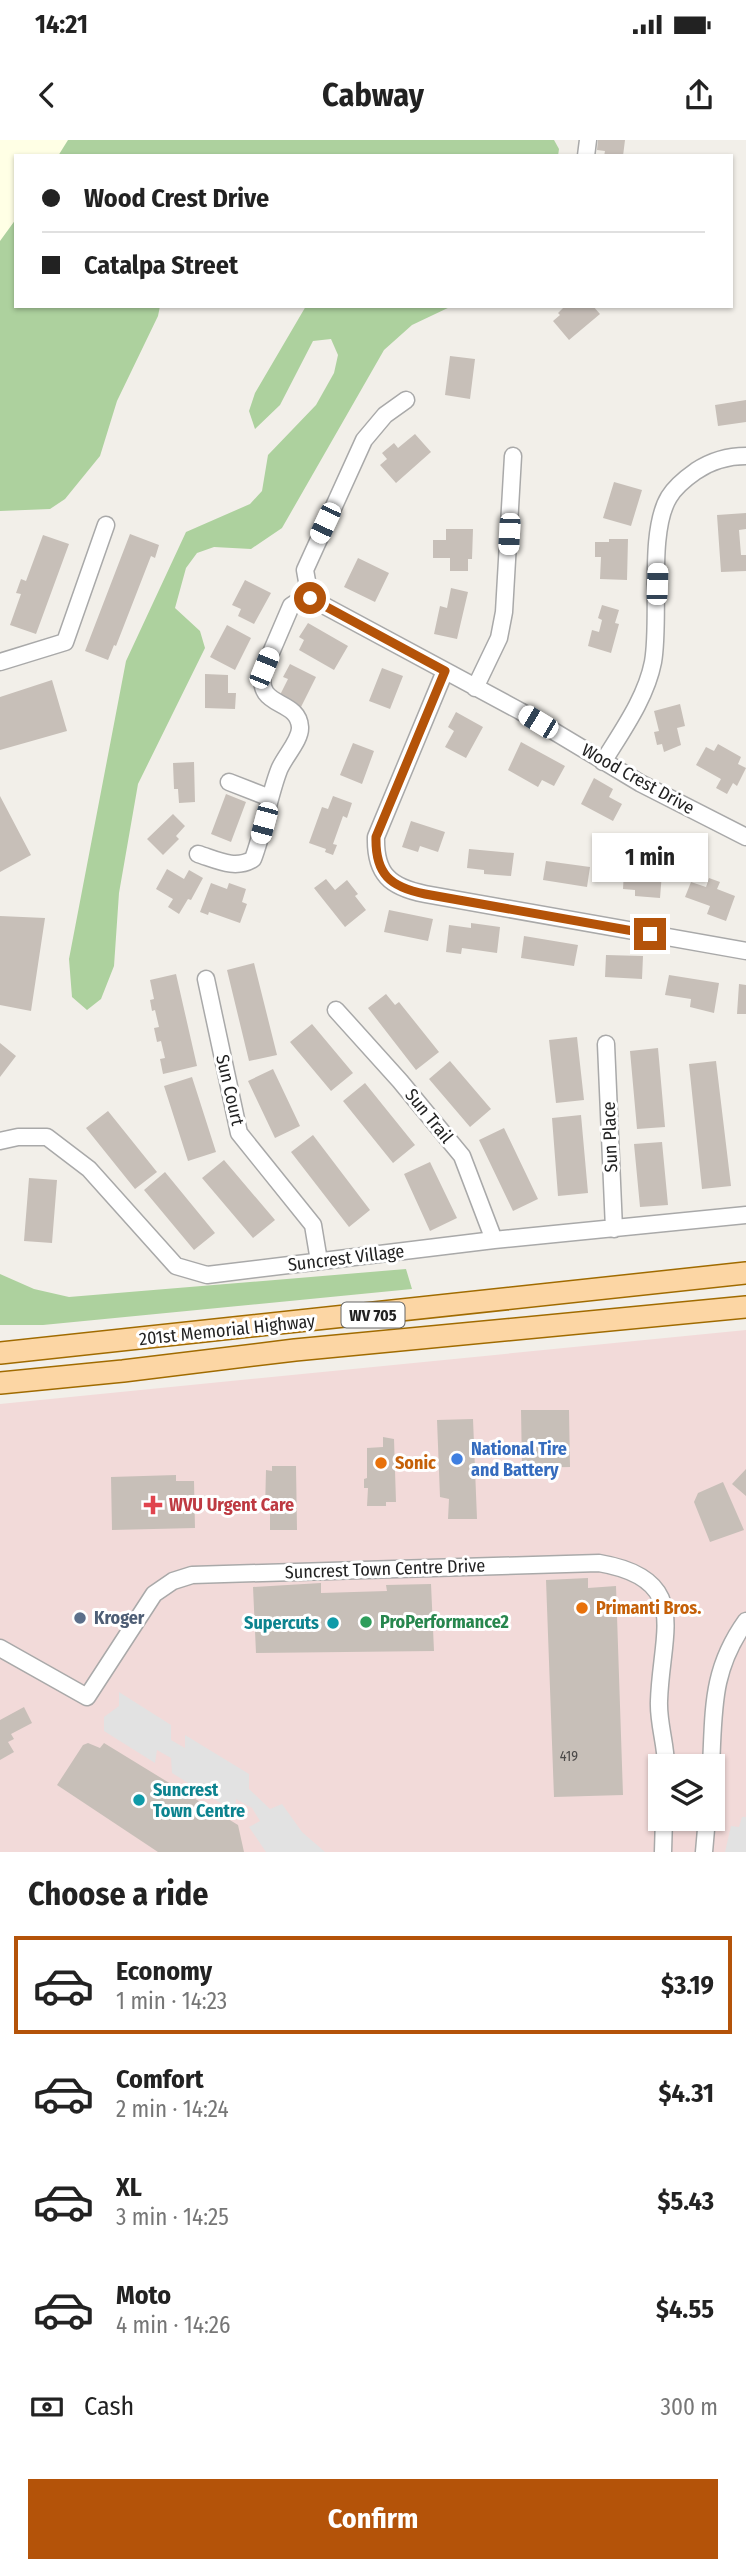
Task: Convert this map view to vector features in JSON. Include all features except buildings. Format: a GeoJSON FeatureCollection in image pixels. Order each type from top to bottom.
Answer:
{"type":"FeatureCollection","features":[{"type":"Feature","properties":{"kind":"main road","name":"201st Memorial Highway"},"geometry":{"type":"LineString","coordinates":[[0,1353],[349,1318],[746,1273]]}},
{"type":"Feature","properties":{"kind":"main road","name":"201st Memorial Highway"},"geometry":{"type":"LineString","coordinates":[[0,1383],[295,1350],[746,1307]]}},
{"type":"Feature","properties":{"kind":"street"},"geometry":{"type":"LineString","coordinates":[[198,854],[233,864],[244,864],[253,859],[280,769],[300,730],[298,719],[292,711],[269,698],[261,680],[291,606],[310,598],[305,570],[364,440],[385,415],[406,400]]}},
{"type":"Feature","properties":{"kind":"street"},"geometry":{"type":"LineString","coordinates":[[475,688],[499,638],[504,612],[513,456]]}},
{"type":"Feature","properties":{"kind":"street"},"geometry":{"type":"LineString","coordinates":[[603,762],[644,690],[653,662],[658,539],[661,516],[669,497],[686,478],[708,463],[733,456],[746,456]]}},
{"type":"Feature","properties":{"kind":"street"},"geometry":{"type":"LineString","coordinates":[[0,662],[65,642],[106,525]]}},
{"type":"Feature","properties":{"kind":"street","name":"Wood Crest Drive"},"geometry":{"type":"LineString","coordinates":[[310,598],[520,711],[603,762],[746,837]]}},
{"type":"Feature","properties":{"kind":"street"},"geometry":{"type":"LineString","coordinates":[[445,671],[376,837],[375,853],[381,870],[391,882],[403,890],[746,951]]}},
{"type":"Feature","properties":{"kind":"street"},"geometry":{"type":"LineString","coordinates":[[229,782],[270,798]]}},
{"type":"Feature","properties":{"kind":"street","name":"Sun Court"},"geometry":{"type":"LineString","coordinates":[[206,979],[239,1133],[313,1225],[318,1261]]}},
{"type":"Feature","properties":{"kind":"street","name":"Sun Trail"},"geometry":{"type":"LineString","coordinates":[[336,1010],[462,1156],[494,1240]]}},
{"type":"Feature","properties":{"kind":"street","name":"Sun Place"},"geometry":{"type":"LineString","coordinates":[[606,1044],[614,1229]]}},
{"type":"Feature","properties":{"kind":"street","name":"Suncrest Village"},"geometry":{"type":"LineString","coordinates":[[0,1141],[18,1137],[47,1137],[89,1169],[176,1266],[207,1275],[494,1240],[746,1214]]}},
{"type":"Feature","properties":{"kind":"street","name":"Suncrest Town Centre Drive"},"geometry":{"type":"LineString","coordinates":[[0,1647],[87,1697],[155,1594],[173,1581],[192,1575],[599,1563],[625,1567],[647,1578],[662,1600],[668,1622],[661,1662],[659,1705],[666,1754]]}},
{"type":"Feature","properties":{"kind":"street"},"geometry":{"type":"LineString","coordinates":[[711,1754],[716,1685],[732,1641],[746,1621]]}},
{"type":"Feature","properties":{"kind":"street"},"geometry":{"type":"LineString","coordinates":[[663,1852],[664,1831]]}},
{"type":"Feature","properties":{"kind":"street"},"geometry":{"type":"LineString","coordinates":[[704,1852],[706,1831]]}},
{"type":"Feature","properties":{"kind":"shaded area"},"geometry":{"type":"Polygon","coordinates":[[[0,140],[71,140],[69,154],[14,154],[14,246],[0,266],[0,140]]]}},
{"type":"Feature","properties":{"kind":"shaded area","name":"Suncrest Town Centre"},"geometry":{"type":"Polygon","coordinates":[[[746,1330],[746,1852],[0,1852],[0,1404],[746,1330]]]}},
{"type":"Feature","properties":{"kind":"shaded area"},"geometry":{"type":"Polygon","coordinates":[[[119,1692],[171,1725],[171,1740],[185,1748],[185,1735],[249,1774],[249,1789],[270,1809],[282,1804],[302,1832],[325,1852],[266,1852],[249,1827],[260,1821],[252,1808],[236,1799],[235,1812],[172,1773],[171,1758],[157,1750],[155,1763],[104,1731],[104,1717],[119,1706],[119,1692]]]}},
{"type":"Feature","properties":{"kind":"shaded area"},"geometry":{"type":"Polygon","coordinates":[[[742,1817],[746,1817],[746,1852],[725,1852],[731,1826],[739,1827],[742,1817]]]}},
{"type":"Feature","properties":{"kind":"green space"},"geometry":{"type":"Polygon","coordinates":[[[68,140],[554,140],[559,149],[558,154],[59,154],[68,140]]]}},
{"type":"Feature","properties":{"kind":"green space"},"geometry":{"type":"Polygon","coordinates":[[[14,222],[14,308],[160,308],[117,401],[100,456],[65,499],[50,509],[0,511],[0,241],[14,222]]]}},
{"type":"Feature","properties":{"kind":"green space"},"geometry":{"type":"Polygon","coordinates":[[[305,308],[448,308],[412,325],[384,350],[282,528],[251,549],[214,547],[197,553],[186,568],[175,608],[200,631],[205,648],[138,784],[119,893],[114,966],[101,999],[87,1010],[72,997],[69,959],[126,661],[186,532],[250,504],[262,491],[268,455],[316,405],[334,373],[338,355],[331,339],[313,341],[280,405],[255,429],[249,411],[255,393],[305,308]]]}},
{"type":"Feature","properties":{"kind":"green space"},"geometry":{"type":"Polygon","coordinates":[[[406,1269],[412,1289],[43,1325],[0,1325],[0,1274],[34,1289],[69,1297],[406,1269]]]}},
{"type":"Feature","properties":{"kind":"place","name":"National Tire and Battery"},"geometry":{"type":"Point","coordinates":[457,1459]}},
{"type":"Feature","properties":{"kind":"place","name":"Sonic"},"geometry":{"type":"Point","coordinates":[381,1463]}},
{"type":"Feature","properties":{"kind":"place","name":"WVU Urgent Care"},"geometry":{"type":"Point","coordinates":[153,1505]}},
{"type":"Feature","properties":{"kind":"place","name":"Primanti Bros."},"geometry":{"type":"Point","coordinates":[582,1608]}},
{"type":"Feature","properties":{"kind":"place","name":"Kroger"},"geometry":{"type":"Point","coordinates":[80,1618]}},
{"type":"Feature","properties":{"kind":"place","name":"ProPerformance2"},"geometry":{"type":"Point","coordinates":[366,1622]}},
{"type":"Feature","properties":{"kind":"place","name":"Supercuts"},"geometry":{"type":"Point","coordinates":[333,1623]}},
{"type":"Feature","properties":{"kind":"place","name":"Suncrest Town Centre"},"geometry":{"type":"Point","coordinates":[139,1800]}},
{"type":"Feature","properties":{"kind":"route"},"geometry":{"type":"LineString","coordinates":[[310,598],[445,671],[376,837],[375,853],[381,870],[391,882],[403,890],[650,934]]}}]}
